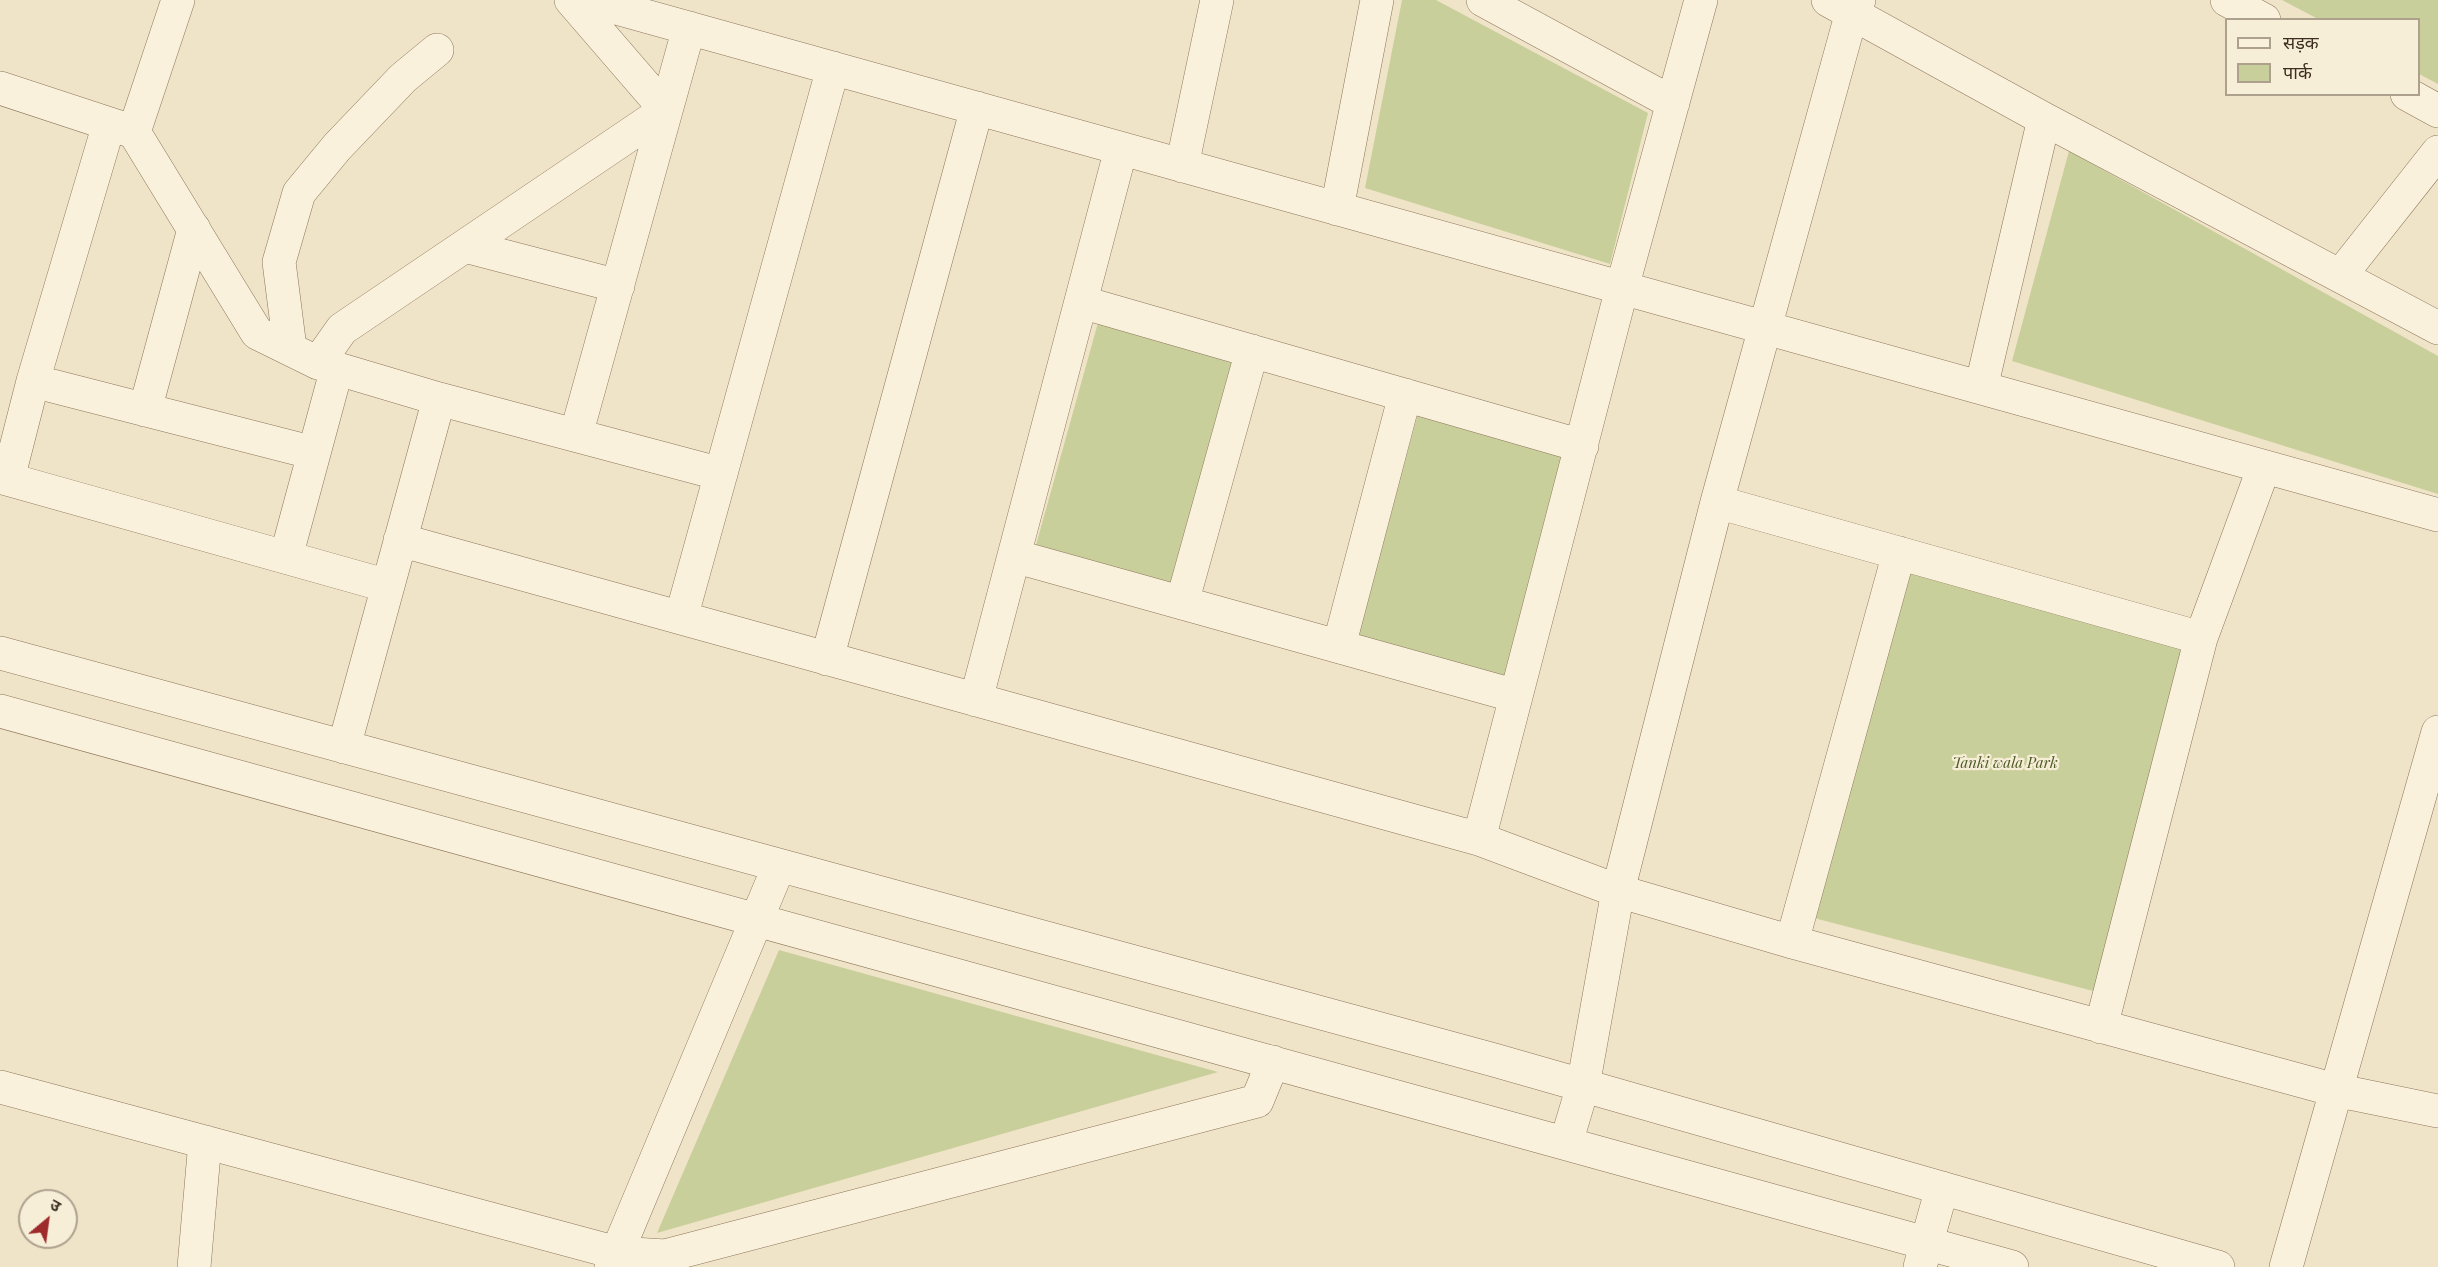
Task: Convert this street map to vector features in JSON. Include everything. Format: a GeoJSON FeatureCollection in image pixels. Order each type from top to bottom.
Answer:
{"type":"FeatureCollection","features":[{"type":"Feature","properties":{"kind":"street"},"geometry":{"type":"LineString","coordinates":[[177,0],[122,128],[33,381],[4,478],[388,586]]}},
{"type":"Feature","properties":{"kind":"street"},"geometry":{"type":"LineString","coordinates":[[570,0],[666,110]]}},
{"type":"Feature","properties":{"kind":"street"},"geometry":{"type":"LineString","coordinates":[[588,0],[2438,515]]}},
{"type":"Feature","properties":{"kind":"street"},"geometry":{"type":"LineString","coordinates":[[1182,166],[1217,0]]}},
{"type":"Feature","properties":{"kind":"street"},"geometry":{"type":"LineString","coordinates":[[1337,209],[1377,0]]}},
{"type":"Feature","properties":{"kind":"street"},"geometry":{"type":"LineString","coordinates":[[1483,0],[1673,103]]}},
{"type":"Feature","properties":{"kind":"street"},"geometry":{"type":"LineString","coordinates":[[1479,839],[1622,288],[1701,0]]}},
{"type":"Feature","properties":{"kind":"street"},"geometry":{"type":"LineString","coordinates":[[2227,0],[2260,18]]}},
{"type":"Feature","properties":{"kind":"street"},"geometry":{"type":"LineString","coordinates":[[1566,1143],[1583,1086],[1618,891],[1717,502],[1767,327],[1846,4],[2044,119],[2438,328]]}},
{"type":"Feature","properties":{"kind":"street"},"geometry":{"type":"LineString","coordinates":[[576,435],[689,28]]}},
{"type":"Feature","properties":{"kind":"street"},"geometry":{"type":"LineString","coordinates":[[286,558],[314,453],[315,360],[279,262],[299,194],[337,147],[403,78],[437,50]]}},
{"type":"Feature","properties":{"kind":"street"},"geometry":{"type":"LineString","coordinates":[[681,618],[833,68]]}},
{"type":"Feature","properties":{"kind":"street"},"geometry":{"type":"LineString","coordinates":[[0,88],[122,128],[194,229],[257,333],[315,360],[439,399],[721,474]]}},
{"type":"Feature","properties":{"kind":"street"},"geometry":{"type":"LineString","coordinates":[[2411,96],[2438,111]]}},
{"type":"Feature","properties":{"kind":"street"},"geometry":{"type":"LineString","coordinates":[[827,658],[976,108]]}},
{"type":"Feature","properties":{"kind":"street"},"geometry":{"type":"LineString","coordinates":[[315,360],[342,329],[666,110]]}},
{"type":"Feature","properties":{"kind":"street"},"geometry":{"type":"LineString","coordinates":[[1981,388],[2044,119]]}},
{"type":"Feature","properties":{"kind":"street"},"geometry":{"type":"LineString","coordinates":[[976,700],[1121,149]]}},
{"type":"Feature","properties":{"kind":"street"},"geometry":{"type":"LineString","coordinates":[[2340,276],[2438,152]]}},
{"type":"Feature","properties":{"kind":"street"},"geometry":{"type":"LineString","coordinates":[[145,410],[194,229]]}},
{"type":"Feature","properties":{"kind":"street"},"geometry":{"type":"LineString","coordinates":[[465,246],[618,286]]}},
{"type":"Feature","properties":{"kind":"street"},"geometry":{"type":"LineString","coordinates":[[1081,302],[1581,446]]}},
{"type":"Feature","properties":{"kind":"street"},"geometry":{"type":"LineString","coordinates":[[1182,603],[1252,351]]}},
{"type":"Feature","properties":{"kind":"street"},"geometry":{"type":"LineString","coordinates":[[33,381],[314,453]]}},
{"type":"Feature","properties":{"kind":"street"},"geometry":{"type":"LineString","coordinates":[[1339,646],[1406,395]]}},
{"type":"Feature","properties":{"kind":"street"},"geometry":{"type":"LineString","coordinates":[[344,747],[439,399]]}},
{"type":"Feature","properties":{"kind":"street"},"geometry":{"type":"LineString","coordinates":[[2101,1027],[2201,638],[2264,467]]}},
{"type":"Feature","properties":{"kind":"street"},"geometry":{"type":"LineString","coordinates":[[1717,502],[2201,638]]}},
{"type":"Feature","properties":{"kind":"street"},"geometry":{"type":"LineString","coordinates":[[400,540],[1479,839],[1618,891],[1792,942],[2335,1090],[2438,1111]]}},
{"type":"Feature","properties":{"kind":"street"},"geometry":{"type":"LineString","coordinates":[[1792,942],[1899,553]]}},
{"type":"Feature","properties":{"kind":"street"},"geometry":{"type":"LineString","coordinates":[[1014,556],[1516,696]]}},
{"type":"Feature","properties":{"kind":"street"},"geometry":{"type":"LineString","coordinates":[[1,655],[1583,1086],[2218,1267]]}},
{"type":"Feature","properties":{"kind":"street"},"geometry":{"type":"LineString","coordinates":[[0,711],[1566,1143],[1923,1255],[2012,1267]]}},
{"type":"Feature","properties":{"kind":"street"},"geometry":{"type":"LineString","coordinates":[[2286,1267],[2438,732]]}},
{"type":"Feature","properties":{"kind":"street"},"geometry":{"type":"LineString","coordinates":[[614,1260],[779,866]]}},
{"type":"Feature","properties":{"kind":"street"},"geometry":{"type":"LineString","coordinates":[[0,1087],[205,1142],[614,1260],[664,1256],[1257,1101],[1273,1062]]}},
{"type":"Feature","properties":{"kind":"street"},"geometry":{"type":"LineString","coordinates":[[194,1267],[205,1142]]}},
{"type":"Feature","properties":{"kind":"street"},"geometry":{"type":"LineString","coordinates":[[1923,1255],[1941,1188]]}},
{"type":"Feature","properties":{"kind":"green space"},"geometry":{"type":"Polygon","coordinates":[[[1402,0],[1436,0],[1648,113],[1610,264],[1365,188],[1402,0]]]}},
{"type":"Feature","properties":{"kind":"green space"},"geometry":{"type":"Polygon","coordinates":[[[2282,0],[2438,0],[2438,84],[2420,75],[2420,18],[2316,18],[2282,0]]]}},
{"type":"Feature","properties":{"kind":"green space"},"geometry":{"type":"Polygon","coordinates":[[[2069,151],[2438,356],[2438,494],[2012,361],[2069,151]]]}},
{"type":"Feature","properties":{"kind":"green space"},"geometry":{"type":"Polygon","coordinates":[[[1099,319],[1239,358],[1176,584],[1036,545],[1099,319]]]}},
{"type":"Feature","properties":{"kind":"green space"},"geometry":{"type":"Polygon","coordinates":[[[1419,410],[1569,452],[1507,677],[1358,635],[1419,410]]]}},
{"type":"Feature","properties":{"kind":"green space","name":"Tanki wala Park"},"geometry":{"type":"Polygon","coordinates":[[[1903,571],[2187,651],[2097,992],[1814,918],[1903,571]]]}},
{"type":"Feature","properties":{"kind":"green space"},"geometry":{"type":"Polygon","coordinates":[[[779,950],[1218,1072],[657,1233],[779,950]]]}}]}
